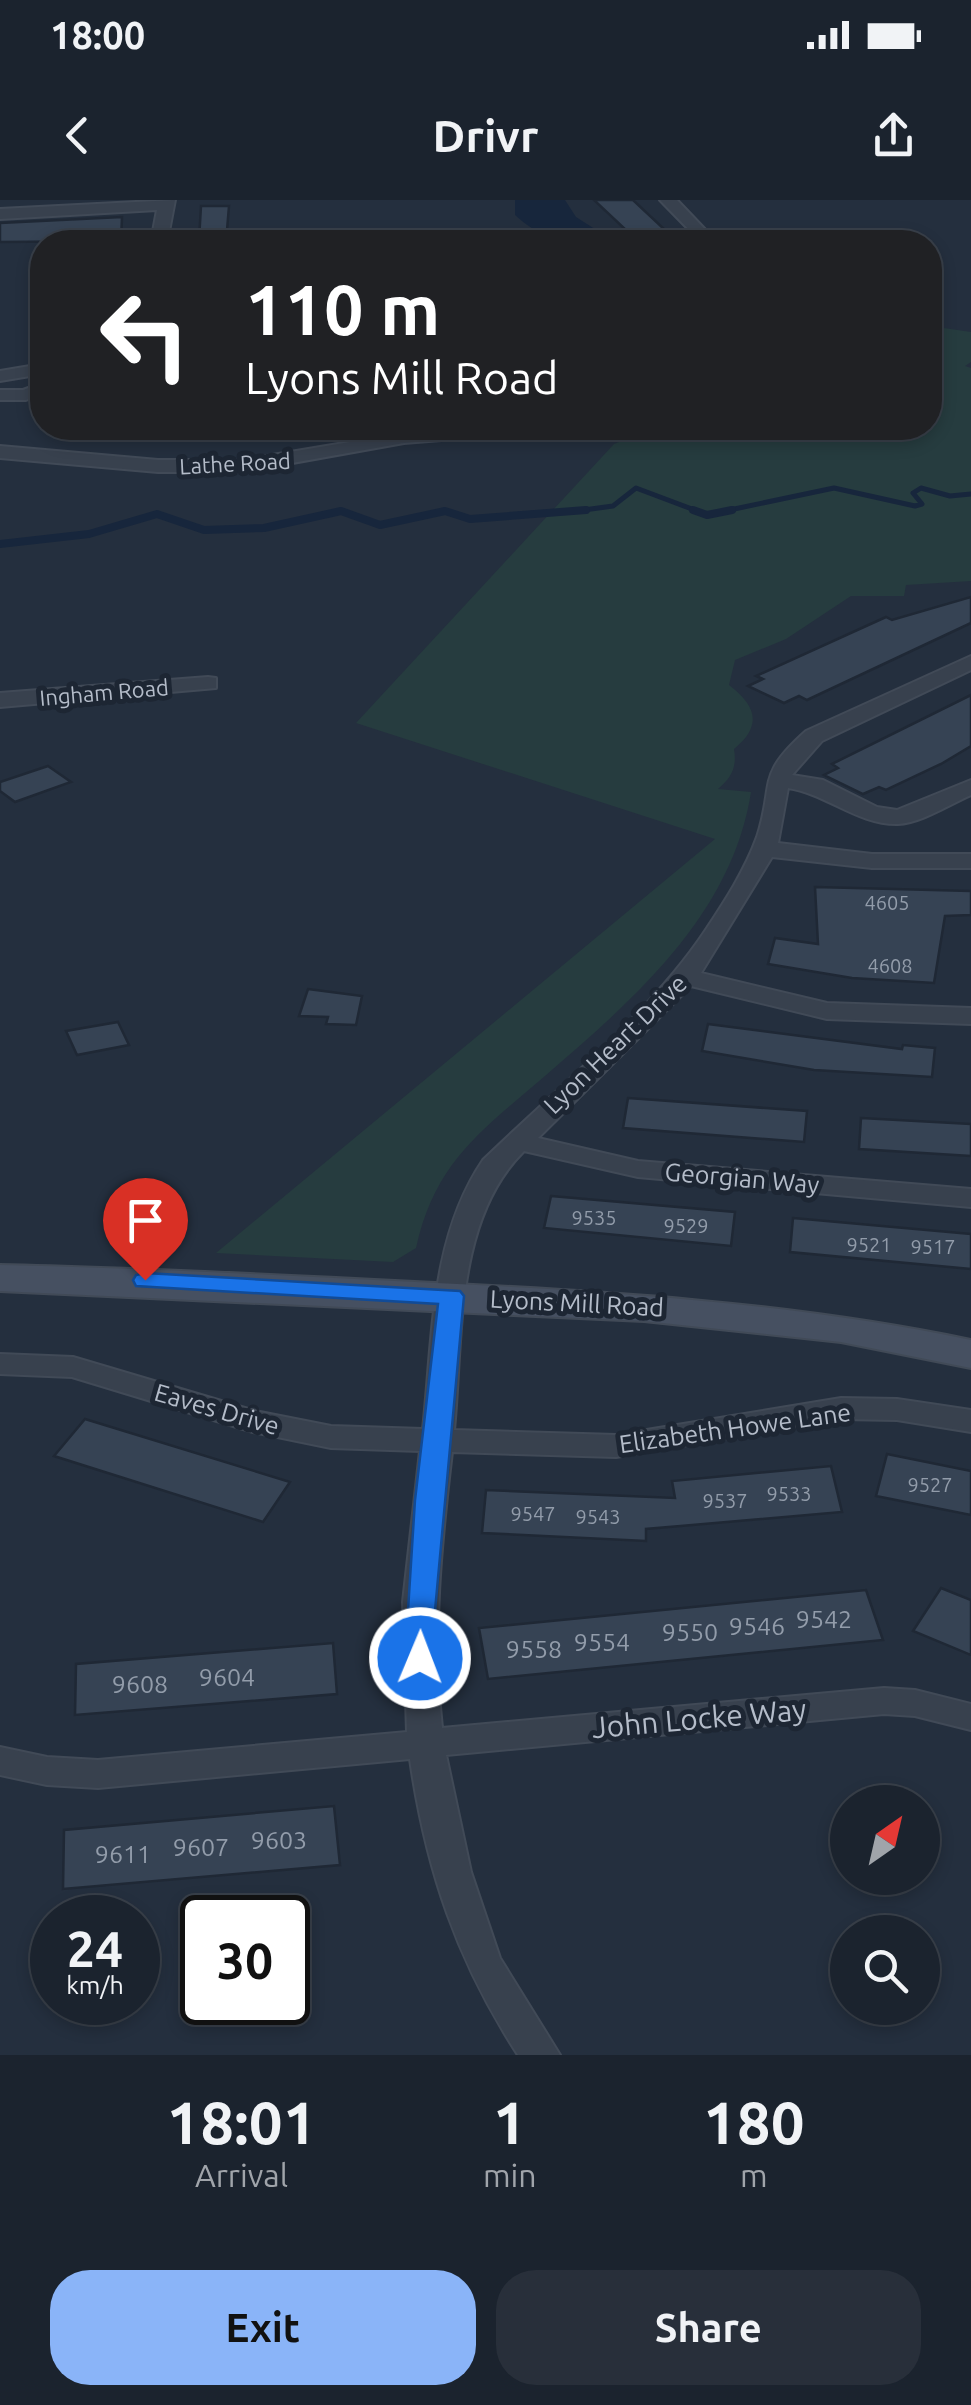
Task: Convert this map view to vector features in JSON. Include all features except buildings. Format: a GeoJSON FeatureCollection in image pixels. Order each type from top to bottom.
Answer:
{"type":"FeatureCollection","features":[{"type":"Feature","properties":{"kind":"main road","name":"Lyons Mill Road"},"geometry":{"type":"LineString","coordinates":[[0,1278],[145,1280],[686,1308],[910,1339],[971,1354]]}},
{"type":"Feature","properties":{"kind":"street"},"geometry":{"type":"LineString","coordinates":[[668,200],[697,230]]}},
{"type":"Feature","properties":{"kind":"street"},"geometry":{"type":"LineString","coordinates":[[0,214],[166,203],[162,230]]}},
{"type":"Feature","properties":{"kind":"street"},"geometry":{"type":"LineString","coordinates":[[0,376],[30,371]]}},
{"type":"Feature","properties":{"kind":"street"},"geometry":{"type":"LineString","coordinates":[[0,395],[30,393]]}},
{"type":"Feature","properties":{"kind":"street","name":"Lathe Road"},"geometry":{"type":"LineString","coordinates":[[0,452],[158,466],[242,466],[392,440]]}},
{"type":"Feature","properties":{"kind":"street","name":"Lyon Heart Drive"},"geometry":{"type":"LineString","coordinates":[[540,2055],[482,1961],[444,1847],[419,1685],[420,1602],[452,1296],[474,1196],[515,1142],[686,977],[764,849],[777,779],[793,752],[814,736],[971,662]]}},
{"type":"Feature","properties":{"kind":"street","name":"Ingham Road"},"geometry":{"type":"LineString","coordinates":[[0,700],[208,684]]}},
{"type":"Feature","properties":{"kind":"street"},"geometry":{"type":"LineString","coordinates":[[777,779],[814,785],[886,817],[912,815],[971,787]]}},
{"type":"Feature","properties":{"kind":"street"},"geometry":{"type":"LineString","coordinates":[[764,849],[872,862],[971,860]]}},
{"type":"Feature","properties":{"kind":"street"},"geometry":{"type":"LineString","coordinates":[[686,977],[827,1011],[971,1016]]}},
{"type":"Feature","properties":{"kind":"street","name":"Georgian Way"},"geometry":{"type":"LineString","coordinates":[[515,1142],[638,1168],[971,1198]]}},
{"type":"Feature","properties":{"kind":"street","name":"Eaves Drive"},"geometry":{"type":"LineString","coordinates":[[0,1364],[73,1367],[297,1432],[438,1440]]}},
{"type":"Feature","properties":{"kind":"street","name":"Elizabeth Howe Lane"},"geometry":{"type":"LineString","coordinates":[[438,1440],[571,1447],[654,1444],[826,1410],[904,1411],[971,1421]]}},
{"type":"Feature","properties":{"kind":"street","name":"John Locke Way"},"geometry":{"type":"LineString","coordinates":[[426,1744],[884,1701],[915,1703],[971,1717]]}},
{"type":"Feature","properties":{"kind":"street"},"geometry":{"type":"LineString","coordinates":[[0,1761],[46,1772],[98,1774],[426,1744]]}},
{"type":"Feature","properties":{"kind":"green space"},"geometry":{"type":"Polygon","coordinates":[[[942,328],[971,332],[971,362],[965,366],[971,368],[971,581],[906,585],[904,596],[851,596],[786,639],[735,660],[729,685],[750,708],[752,724],[734,749],[730,776],[718,789],[751,792],[740,836],[723,877],[701,916],[644,985],[464,1150],[435,1193],[416,1248],[393,1262],[216,1253],[715,839],[356,723],[614,444],[627,440],[942,440],[942,328]]]}},
{"type":"Feature","properties":{"kind":"water"},"geometry":{"type":"Polygon","coordinates":[[[515,200],[565,200],[576,217],[596,230],[535,230],[515,215],[515,200]]]}},
{"type":"Feature","properties":{"kind":"waterway"},"geometry":{"type":"LineString","coordinates":[[581,510],[613,506],[636,488],[700,512]]}},
{"type":"Feature","properties":{"kind":"waterway"},"geometry":{"type":"LineString","coordinates":[[720,512],[834,488],[915,506],[922,504],[913,493],[921,488],[950,496],[971,494]]}},
{"type":"Feature","properties":{"kind":"waterway"},"geometry":{"type":"LineString","coordinates":[[448,512],[470,519],[581,510]]}},
{"type":"Feature","properties":{"kind":"waterway"},"geometry":{"type":"LineString","coordinates":[[569,512],[581,510]]}},
{"type":"Feature","properties":{"kind":"waterway"},"geometry":{"type":"LineString","coordinates":[[581,510],[586,510]]}},
{"type":"Feature","properties":{"kind":"waterway"},"geometry":{"type":"LineString","coordinates":[[693,510],[707,515],[732,510]]}},
{"type":"Feature","properties":{"kind":"waterway"},"geometry":{"type":"LineString","coordinates":[[0,544],[89,534],[157,514],[204,530],[264,528],[336,512]]}},
{"type":"Feature","properties":{"kind":"waterway"},"geometry":{"type":"LineString","coordinates":[[336,512],[344,512]]}},
{"type":"Feature","properties":{"kind":"waterway"},"geometry":{"type":"LineString","coordinates":[[336,512],[344,512]]}},
{"type":"Feature","properties":{"kind":"waterway"},"geometry":{"type":"LineString","coordinates":[[344,512],[380,525],[440,512]]}},
{"type":"Feature","properties":{"kind":"waterway"},"geometry":{"type":"LineString","coordinates":[[440,512],[448,512]]}},
{"type":"Feature","properties":{"kind":"waterway"},"geometry":{"type":"LineString","coordinates":[[440,512],[448,512]]}},
{"type":"Feature","properties":{"kind":"route"},"geometry":{"type":"LineString","coordinates":[[145,1280],[452,1296],[429,1500],[420,1602],[420,1658]]}}]}
